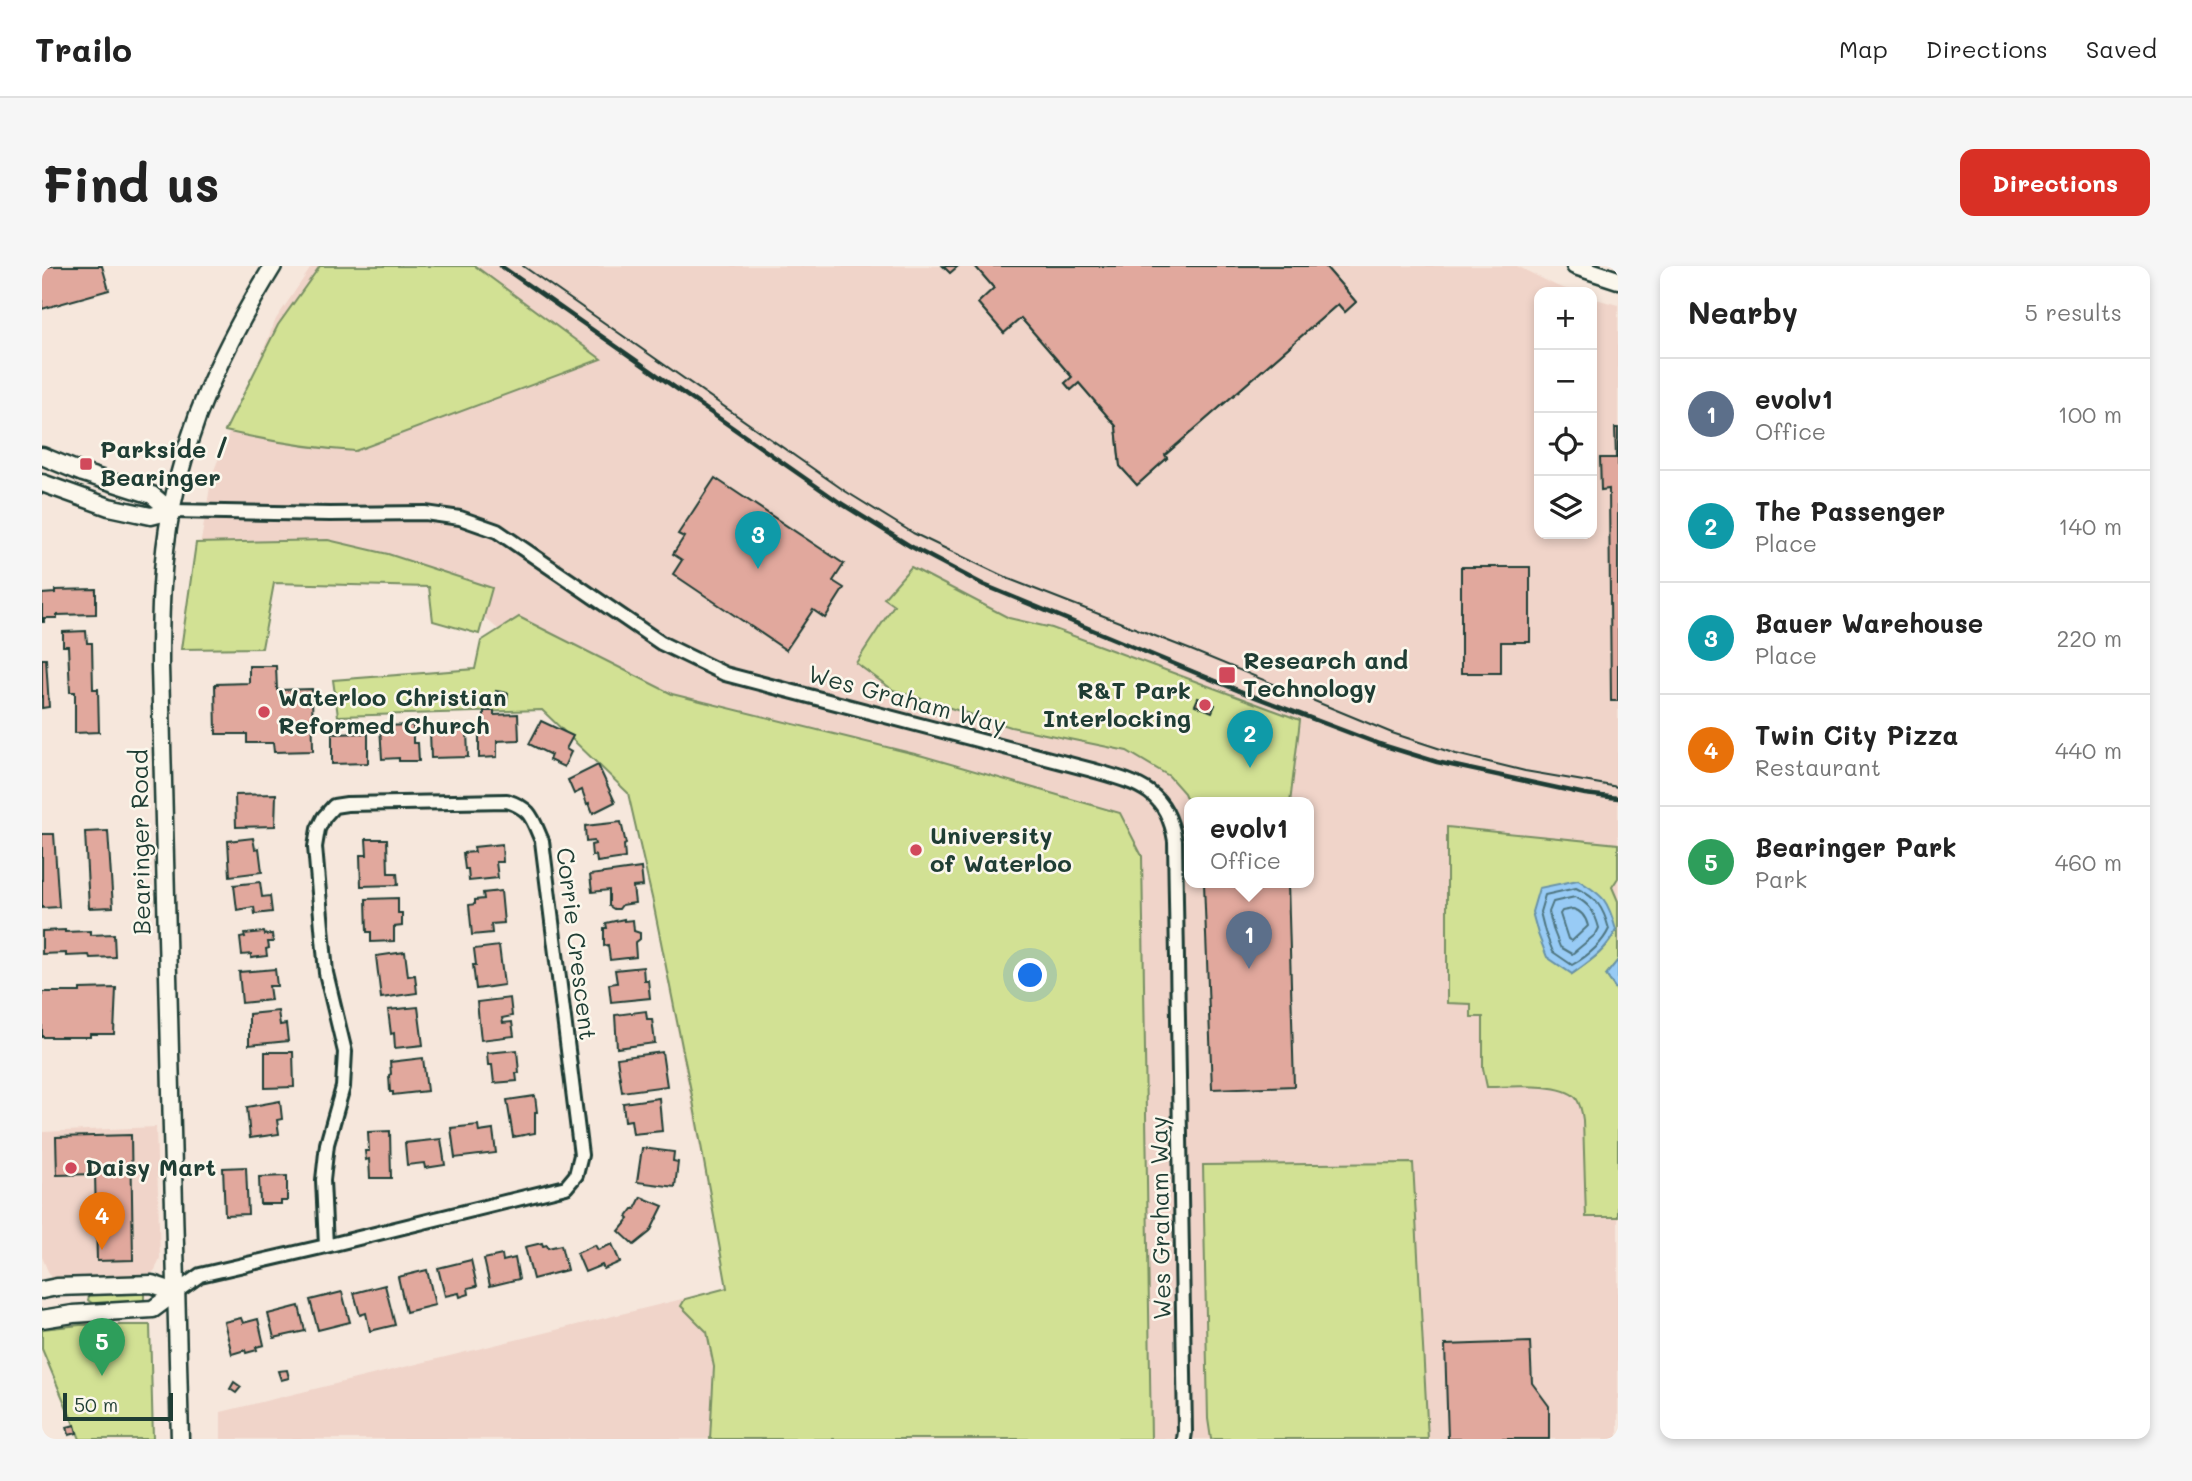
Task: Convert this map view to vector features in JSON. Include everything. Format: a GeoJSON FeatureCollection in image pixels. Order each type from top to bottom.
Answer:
{"type":"FeatureCollection","features":[{"type":"Feature","properties":{"kind":"street","name":"Bearinger Road"},"geometry":{"type":"LineString","coordinates":[[180,1439],[160,666],[163,568],[171,512],[189,439],[206,392],[228,344],[273,266]]}},
{"type":"Feature","properties":{"kind":"street"},"geometry":{"type":"LineString","coordinates":[[1575,266],[1618,280]]}},
{"type":"Feature","properties":{"kind":"street"},"geometry":{"type":"LineString","coordinates":[[42,456],[83,473],[152,495],[171,512]]}},
{"type":"Feature","properties":{"kind":"street"},"geometry":{"type":"LineString","coordinates":[[42,483],[109,507],[151,516],[171,512]]}},
{"type":"Feature","properties":{"kind":"street","name":"Wes Graham Way"},"geometry":{"type":"LineString","coordinates":[[171,512],[425,513],[460,518],[497,531],[662,643],[725,674],[1092,770],[1134,782],[1156,796],[1166,808],[1175,841],[1185,1437]]}},
{"type":"Feature","properties":{"kind":"street","name":"Corrie Crescent"},"geometry":{"type":"LineString","coordinates":[[176,1292],[200,1275],[326,1246],[566,1187],[576,1175],[581,1155],[542,841],[523,806],[507,801],[347,804],[334,806],[318,829],[315,847],[326,973],[345,1052],[343,1087],[327,1144],[324,1180],[326,1246]]}},
{"type":"Feature","properties":{"kind":"street"},"geometry":{"type":"LineString","coordinates":[[42,1290],[57,1287],[152,1284],[176,1292]]}},
{"type":"Feature","properties":{"kind":"street"},"geometry":{"type":"LineString","coordinates":[[42,1319],[73,1314],[153,1310],[176,1292]]}},
{"type":"Feature","properties":{"kind":"shaded area","name":"University of Waterloo"},"geometry":{"type":"Polygon","coordinates":[[[312,266],[1517,266],[1560,287],[1534,287],[1534,539],[1597,539],[1597,299],[1618,305],[1618,1439],[221,1439],[221,1412],[727,1288],[620,735],[439,578],[194,583],[212,475],[276,319],[312,266]]]}},
{"type":"Feature","properties":{"kind":"shaded area"},"geometry":{"type":"Polygon","coordinates":[[[156,1127],[160,1258],[155,1270],[147,1278],[52,1281],[42,1257],[42,1132],[156,1127]]]}},
{"type":"Feature","properties":{"kind":"green space"},"geometry":{"type":"Polygon","coordinates":[[[320,266],[475,266],[601,359],[355,451],[289,444],[225,431],[278,325],[320,266]]]}},
{"type":"Feature","properties":{"kind":"green space"},"geometry":{"type":"Polygon","coordinates":[[[328,540],[388,554],[492,588],[479,634],[433,621],[429,587],[274,583],[262,648],[181,649],[196,543],[328,540]]]}},
{"type":"Feature","properties":{"kind":"green space"},"geometry":{"type":"Polygon","coordinates":[[[911,567],[1009,618],[1052,628],[1300,720],[1291,797],[1186,797],[1169,776],[1127,751],[1011,727],[893,690],[856,663],[894,605],[884,598],[911,567]]]}},
{"type":"Feature","properties":{"kind":"green space"},"geometry":{"type":"Polygon","coordinates":[[[519,617],[672,694],[923,756],[1120,813],[1142,856],[1151,1439],[710,1439],[714,1367],[707,1332],[681,1306],[685,1299],[727,1288],[693,1101],[628,793],[542,710],[338,716],[333,680],[475,669],[481,641],[519,617]]]}},
{"type":"Feature","properties":{"kind":"green space"},"geometry":{"type":"Polygon","coordinates":[[[1447,827],[1618,844],[1618,878],[1612,887],[1618,901],[1618,960],[1606,975],[1618,992],[1618,1217],[1586,1217],[1583,1120],[1576,1098],[1569,1093],[1547,1087],[1487,1087],[1483,1068],[1483,1017],[1471,1017],[1471,1004],[1447,1003],[1447,827]],[[1578,880],[1560,885],[1572,974],[1603,949],[1616,930],[1578,880]]]}},
{"type":"Feature","properties":{"kind":"green space"},"geometry":{"type":"Polygon","coordinates":[[[1413,1163],[1428,1439],[1211,1439],[1208,1419],[1203,1165],[1413,1163]]]}},
{"type":"Feature","properties":{"kind":"green space"},"geometry":{"type":"Polygon","coordinates":[[[144,1291],[144,1301],[93,1304],[88,1300],[92,1294],[144,1291]]]}},
{"type":"Feature","properties":{"kind":"green space"},"geometry":{"type":"Polygon","coordinates":[[[80,1325],[150,1325],[153,1439],[80,1439],[42,1349],[42,1329],[80,1325]]]}},
{"type":"Feature","properties":{"kind":"water"},"geometry":{"type":"Polygon","coordinates":[[[1578,880],[1604,900],[1616,930],[1603,949],[1572,974],[1547,957],[1532,912],[1539,888],[1578,880]]]}},
{"type":"Feature","properties":{"kind":"water"},"geometry":{"type":"Polygon","coordinates":[[[1618,960],[1618,992],[1606,975],[1618,960]]]}},
{"type":"Feature","properties":{"kind":"building"},"geometry":{"type":"Polygon","coordinates":[[[51,266],[102,266],[109,290],[42,309],[42,269],[51,266]]]}},
{"type":"Feature","properties":{"kind":"building"},"geometry":{"type":"Polygon","coordinates":[[[943,266],[958,266],[950,273],[943,266]]]}},
{"type":"Feature","properties":{"kind":"building"},"geometry":{"type":"Polygon","coordinates":[[[943,266],[958,266],[950,273],[943,266]]]}},
{"type":"Feature","properties":{"kind":"building"},"geometry":{"type":"Polygon","coordinates":[[[975,266],[1101,266],[1141,312],[1194,266],[1325,266],[1356,302],[1345,312],[1338,304],[1165,455],[1167,458],[1137,485],[1120,466],[1116,426],[1079,383],[1071,390],[1065,383],[1072,377],[1021,318],[1004,333],[978,303],[994,288],[975,266]]]}},
{"type":"Feature","properties":{"kind":"building"},"geometry":{"type":"Polygon","coordinates":[[[975,266],[1325,266],[1356,302],[1345,312],[1338,304],[1165,455],[1167,458],[1137,485],[1120,466],[1116,426],[1079,383],[1071,390],[1065,383],[1072,377],[1021,318],[1004,333],[978,303],[994,288],[975,266]]]}},
{"type":"Feature","properties":{"kind":"building"},"geometry":{"type":"Polygon","coordinates":[[[1615,428],[1618,428],[1618,701],[1611,701],[1609,489],[1601,490],[1600,458],[1616,458],[1615,428]]]}},
{"type":"Feature","properties":{"kind":"building"},"geometry":{"type":"Polygon","coordinates":[[[715,478],[844,564],[833,581],[844,588],[825,618],[813,610],[786,650],[673,574],[682,560],[673,554],[684,537],[678,534],[715,478]]]}},
{"type":"Feature","properties":{"kind":"building"},"geometry":{"type":"Polygon","coordinates":[[[1461,567],[1530,567],[1530,642],[1501,642],[1501,673],[1461,673],[1461,567]]]}},
{"type":"Feature","properties":{"kind":"building"},"geometry":{"type":"Polygon","coordinates":[[[96,589],[96,614],[57,615],[57,618],[44,618],[42,622],[42,594],[55,593],[55,590],[96,589]]]}},
{"type":"Feature","properties":{"kind":"building"},"geometry":{"type":"Polygon","coordinates":[[[86,631],[87,643],[92,643],[93,689],[98,689],[99,732],[75,733],[75,692],[70,692],[68,646],[63,646],[63,632],[86,631]]]}},
{"type":"Feature","properties":{"kind":"building"},"geometry":{"type":"Polygon","coordinates":[[[42,659],[46,659],[49,707],[42,708],[42,659]]]}},
{"type":"Feature","properties":{"kind":"building","name":"Waterloo Christian Reformed Church"},"geometry":{"type":"Polygon","coordinates":[[[249,666],[276,666],[277,690],[312,689],[313,751],[274,752],[273,743],[247,743],[247,734],[216,734],[215,684],[249,683],[249,666]]]}},
{"type":"Feature","properties":{"kind":"building"},"geometry":{"type":"Polygon","coordinates":[[[496,691],[508,693],[507,703],[495,701],[496,691]]]}},
{"type":"Feature","properties":{"kind":"building","name":"R&T Park Interlocking"},"geometry":{"type":"Polygon","coordinates":[[[1198,698],[1215,705],[1212,712],[1195,705],[1198,698]]]}},
{"type":"Feature","properties":{"kind":"building"},"geometry":{"type":"Polygon","coordinates":[[[484,711],[494,711],[494,715],[518,714],[519,740],[497,741],[497,757],[479,758],[479,731],[484,730],[484,711]]]}},
{"type":"Feature","properties":{"kind":"building"},"geometry":{"type":"Polygon","coordinates":[[[541,721],[573,736],[566,749],[571,752],[564,767],[549,760],[551,755],[529,744],[541,721]]]}},
{"type":"Feature","properties":{"kind":"building"},"geometry":{"type":"Polygon","coordinates":[[[413,725],[413,743],[418,743],[419,761],[382,759],[380,726],[413,725]]]}},
{"type":"Feature","properties":{"kind":"building"},"geometry":{"type":"Polygon","coordinates":[[[467,730],[468,757],[431,758],[430,731],[467,730]]]}},
{"type":"Feature","properties":{"kind":"building"},"geometry":{"type":"Polygon","coordinates":[[[368,733],[368,763],[332,764],[332,734],[368,733]]]}},
{"type":"Feature","properties":{"kind":"building"},"geometry":{"type":"Polygon","coordinates":[[[598,765],[615,802],[593,813],[582,790],[574,794],[568,780],[598,765]]]}},
{"type":"Feature","properties":{"kind":"building"},"geometry":{"type":"Polygon","coordinates":[[[276,794],[275,826],[236,827],[235,795],[276,794]]]}},
{"type":"Feature","properties":{"kind":"building"},"geometry":{"type":"Polygon","coordinates":[[[621,822],[626,844],[625,858],[597,862],[596,855],[592,856],[591,845],[595,844],[594,841],[586,842],[585,826],[621,822]]]}},
{"type":"Feature","properties":{"kind":"building"},"geometry":{"type":"Polygon","coordinates":[[[108,831],[113,907],[89,908],[85,832],[108,831]]]}},
{"type":"Feature","properties":{"kind":"building"},"geometry":{"type":"Polygon","coordinates":[[[42,834],[54,834],[59,907],[42,908],[42,834]]]}},
{"type":"Feature","properties":{"kind":"building"},"geometry":{"type":"Polygon","coordinates":[[[253,838],[255,849],[259,848],[262,872],[230,876],[228,841],[253,838]]]}},
{"type":"Feature","properties":{"kind":"building"},"geometry":{"type":"Polygon","coordinates":[[[366,839],[387,839],[388,873],[397,873],[398,885],[361,886],[360,855],[367,855],[366,839]]]}},
{"type":"Feature","properties":{"kind":"building"},"geometry":{"type":"Polygon","coordinates":[[[502,844],[503,862],[496,862],[498,878],[469,881],[463,853],[475,852],[474,847],[502,844]]]}},
{"type":"Feature","properties":{"kind":"building"},"geometry":{"type":"Polygon","coordinates":[[[641,868],[643,886],[633,887],[635,903],[614,909],[609,906],[609,890],[592,892],[590,875],[641,868]]]}},
{"type":"Feature","properties":{"kind":"building"},"geometry":{"type":"Polygon","coordinates":[[[260,882],[262,897],[270,896],[272,912],[255,914],[254,907],[237,910],[234,885],[260,882]]]}},
{"type":"Feature","properties":{"kind":"building"},"geometry":{"type":"Polygon","coordinates":[[[1204,888],[1288,888],[1294,1086],[1212,1089],[1204,888]]]}},
{"type":"Feature","properties":{"kind":"building"},"geometry":{"type":"Polygon","coordinates":[[[501,891],[504,923],[491,924],[492,933],[472,935],[469,905],[475,904],[475,900],[484,899],[483,893],[501,891]]]}},
{"type":"Feature","properties":{"kind":"building"},"geometry":{"type":"Polygon","coordinates":[[[398,898],[398,913],[402,913],[402,926],[394,927],[394,941],[371,942],[371,932],[367,932],[366,899],[398,898]]]}},
{"type":"Feature","properties":{"kind":"building"},"geometry":{"type":"Polygon","coordinates":[[[633,920],[634,931],[640,933],[640,939],[635,943],[636,957],[610,960],[608,945],[604,946],[604,928],[607,928],[606,923],[633,920]]]}},
{"type":"Feature","properties":{"kind":"building"},"geometry":{"type":"Polygon","coordinates":[[[42,931],[90,931],[90,935],[114,934],[115,957],[42,954],[42,931]]]}},
{"type":"Feature","properties":{"kind":"building"},"geometry":{"type":"Polygon","coordinates":[[[264,932],[265,935],[272,934],[273,942],[268,942],[267,956],[251,958],[251,954],[242,955],[240,938],[245,937],[244,934],[264,932]]]}},
{"type":"Feature","properties":{"kind":"building"},"geometry":{"type":"Polygon","coordinates":[[[499,946],[504,985],[476,989],[474,949],[499,946]]]}},
{"type":"Feature","properties":{"kind":"building"},"geometry":{"type":"Polygon","coordinates":[[[405,952],[408,976],[415,975],[417,993],[381,998],[376,956],[405,952]]]}},
{"type":"Feature","properties":{"kind":"building"},"geometry":{"type":"Polygon","coordinates":[[[643,967],[650,998],[611,1002],[609,984],[617,983],[615,970],[643,967]]]}},
{"type":"Feature","properties":{"kind":"building"},"geometry":{"type":"Polygon","coordinates":[[[275,969],[277,986],[269,986],[271,1000],[242,1003],[239,972],[275,969]]]}},
{"type":"Feature","properties":{"kind":"building"},"geometry":{"type":"Polygon","coordinates":[[[116,988],[114,1034],[42,1037],[42,992],[116,988]]]}},
{"type":"Feature","properties":{"kind":"building"},"geometry":{"type":"Polygon","coordinates":[[[510,998],[512,1016],[502,1018],[503,1023],[512,1022],[514,1036],[481,1040],[477,1002],[510,998]]]}},
{"type":"Feature","properties":{"kind":"building"},"geometry":{"type":"Polygon","coordinates":[[[418,1007],[423,1045],[395,1048],[388,1010],[418,1007]]]}},
{"type":"Feature","properties":{"kind":"building"},"geometry":{"type":"Polygon","coordinates":[[[278,1011],[280,1025],[286,1024],[288,1041],[249,1045],[249,1014],[278,1011]]]}},
{"type":"Feature","properties":{"kind":"building"},"geometry":{"type":"Polygon","coordinates":[[[646,1011],[647,1019],[652,1019],[655,1043],[617,1048],[615,1015],[646,1011]]]}},
{"type":"Feature","properties":{"kind":"building"},"geometry":{"type":"Polygon","coordinates":[[[517,1050],[517,1081],[494,1083],[492,1065],[488,1065],[487,1053],[517,1050]]]}},
{"type":"Feature","properties":{"kind":"building"},"geometry":{"type":"Polygon","coordinates":[[[265,1052],[293,1052],[294,1087],[265,1088],[265,1052]]]}},
{"type":"Feature","properties":{"kind":"building"},"geometry":{"type":"Polygon","coordinates":[[[662,1052],[667,1086],[622,1092],[617,1058],[662,1052]]]}},
{"type":"Feature","properties":{"kind":"building"},"geometry":{"type":"Polygon","coordinates":[[[423,1058],[427,1091],[393,1095],[393,1092],[390,1092],[390,1062],[423,1058]]]}},
{"type":"Feature","properties":{"kind":"building"},"geometry":{"type":"Polygon","coordinates":[[[535,1096],[535,1133],[513,1137],[507,1100],[535,1096]]]}},
{"type":"Feature","properties":{"kind":"building"},"geometry":{"type":"Polygon","coordinates":[[[659,1098],[662,1131],[633,1134],[631,1120],[625,1121],[623,1103],[659,1098]]]}},
{"type":"Feature","properties":{"kind":"building"},"geometry":{"type":"Polygon","coordinates":[[[280,1101],[282,1119],[277,1120],[279,1134],[250,1138],[247,1107],[280,1101]]]}},
{"type":"Feature","properties":{"kind":"building"},"geometry":{"type":"Polygon","coordinates":[[[478,1125],[479,1132],[493,1130],[496,1153],[455,1158],[451,1128],[478,1125]]]}},
{"type":"Feature","properties":{"kind":"building"},"geometry":{"type":"Polygon","coordinates":[[[390,1131],[391,1178],[370,1178],[369,1159],[366,1160],[365,1151],[369,1151],[368,1132],[390,1131]]]}},
{"type":"Feature","properties":{"kind":"building"},"geometry":{"type":"Polygon","coordinates":[[[131,1135],[133,1260],[97,1261],[95,1174],[57,1175],[56,1137],[131,1135]]]}},
{"type":"Feature","properties":{"kind":"building"},"geometry":{"type":"Polygon","coordinates":[[[441,1139],[445,1165],[425,1168],[424,1163],[407,1165],[405,1143],[441,1139]]]}},
{"type":"Feature","properties":{"kind":"building"},"geometry":{"type":"Polygon","coordinates":[[[642,1148],[674,1152],[673,1161],[678,1162],[675,1187],[637,1182],[642,1148]]]}},
{"type":"Feature","properties":{"kind":"building"},"geometry":{"type":"Polygon","coordinates":[[[246,1167],[248,1214],[225,1215],[223,1168],[246,1167]]]}},
{"type":"Feature","properties":{"kind":"building"},"geometry":{"type":"Polygon","coordinates":[[[287,1176],[287,1201],[281,1201],[281,1204],[260,1204],[259,1177],[287,1176]]]}},
{"type":"Feature","properties":{"kind":"building"},"geometry":{"type":"Polygon","coordinates":[[[641,1197],[663,1206],[650,1232],[634,1245],[619,1231],[641,1197]]]}},
{"type":"Feature","properties":{"kind":"building"},"geometry":{"type":"Polygon","coordinates":[[[542,1243],[548,1248],[561,1245],[567,1270],[533,1279],[525,1247],[542,1243]]]}},
{"type":"Feature","properties":{"kind":"building"},"geometry":{"type":"Polygon","coordinates":[[[612,1244],[620,1262],[604,1269],[602,1265],[585,1272],[577,1253],[595,1245],[598,1250],[612,1244]]]}},
{"type":"Feature","properties":{"kind":"building"},"geometry":{"type":"Polygon","coordinates":[[[502,1255],[503,1261],[515,1258],[519,1279],[490,1286],[484,1259],[502,1255]]]}},
{"type":"Feature","properties":{"kind":"building"},"geometry":{"type":"Polygon","coordinates":[[[471,1260],[477,1286],[468,1288],[469,1294],[460,1297],[459,1293],[445,1296],[438,1268],[471,1260]]]}},
{"type":"Feature","properties":{"kind":"building"},"geometry":{"type":"Polygon","coordinates":[[[427,1270],[435,1305],[406,1312],[398,1277],[427,1270]]]}},
{"type":"Feature","properties":{"kind":"building"},"geometry":{"type":"Polygon","coordinates":[[[385,1285],[395,1325],[370,1331],[366,1313],[360,1315],[354,1293],[385,1285]]]}},
{"type":"Feature","properties":{"kind":"building"},"geometry":{"type":"Polygon","coordinates":[[[342,1292],[350,1322],[318,1330],[310,1300],[342,1292]]]}},
{"type":"Feature","properties":{"kind":"building"},"geometry":{"type":"Polygon","coordinates":[[[299,1306],[305,1331],[274,1338],[268,1314],[299,1306]]]}},
{"type":"Feature","properties":{"kind":"building"},"geometry":{"type":"Polygon","coordinates":[[[241,1318],[243,1323],[258,1319],[264,1345],[256,1347],[257,1350],[232,1354],[224,1322],[241,1318]]]}},
{"type":"Feature","properties":{"kind":"building"},"geometry":{"type":"Polygon","coordinates":[[[1530,1342],[1532,1383],[1549,1406],[1549,1439],[1448,1439],[1445,1345],[1530,1342]]]}},
{"type":"Feature","properties":{"kind":"building"},"geometry":{"type":"Polygon","coordinates":[[[287,1370],[289,1378],[281,1380],[278,1371],[287,1370]]]}},
{"type":"Feature","properties":{"kind":"building"},"geometry":{"type":"Polygon","coordinates":[[[234,1382],[241,1387],[236,1393],[230,1389],[234,1382]]]}},
{"type":"Feature","properties":{"kind":"building"},"geometry":{"type":"Polygon","coordinates":[[[75,1425],[77,1433],[69,1435],[67,1427],[75,1425]]]}},
{"type":"Feature","properties":{"kind":"tram line"},"geometry":{"type":"LineString","coordinates":[[523,266],[845,491],[913,533],[1009,579],[1392,733],[1456,754],[1525,771],[1618,787]]}},
{"type":"Feature","properties":{"kind":"tram line"},"geometry":{"type":"LineString","coordinates":[[1074,623],[1285,708]]}},
{"type":"Feature","properties":{"kind":"railway"},"geometry":{"type":"LineString","coordinates":[[501,266],[839,502],[910,546],[984,585],[1242,692],[1379,744],[1437,762],[1585,794],[1618,798]]}},
{"type":"Feature","properties":{"kind":"place","name":"Parkside / Bearinger"},"geometry":{"type":"Point","coordinates":[86,464]}},
{"type":"Feature","properties":{"kind":"place","name":"Bauer Warehouse"},"geometry":{"type":"Point","coordinates":[758,569]}},
{"type":"Feature","properties":{"kind":"place","name":"Research and Technology"},"geometry":{"type":"Point","coordinates":[1227,675]}},
{"type":"Feature","properties":{"kind":"place","name":"R&T Park Interlocking"},"geometry":{"type":"Point","coordinates":[1205,705]}},
{"type":"Feature","properties":{"kind":"place","name":"Waterloo Christian Reformed Church"},"geometry":{"type":"Point","coordinates":[264,712]}},
{"type":"Feature","properties":{"kind":"place","name":"The Passenger"},"geometry":{"type":"Point","coordinates":[1250,768]}},
{"type":"Feature","properties":{"kind":"place","name":"University of Waterloo"},"geometry":{"type":"Point","coordinates":[916,850]}},
{"type":"Feature","properties":{"kind":"place","name":"evolv1"},"geometry":{"type":"Point","coordinates":[1249,969]}},
{"type":"Feature","properties":{"kind":"place","name":"Daisy Mart"},"geometry":{"type":"Point","coordinates":[71,1168]}},
{"type":"Feature","properties":{"kind":"place","name":"Twin City Pizza"},"geometry":{"type":"Point","coordinates":[102,1250]}},
{"type":"Feature","properties":{"kind":"place","name":"Bearinger Park"},"geometry":{"type":"Point","coordinates":[102,1376]}}]}
